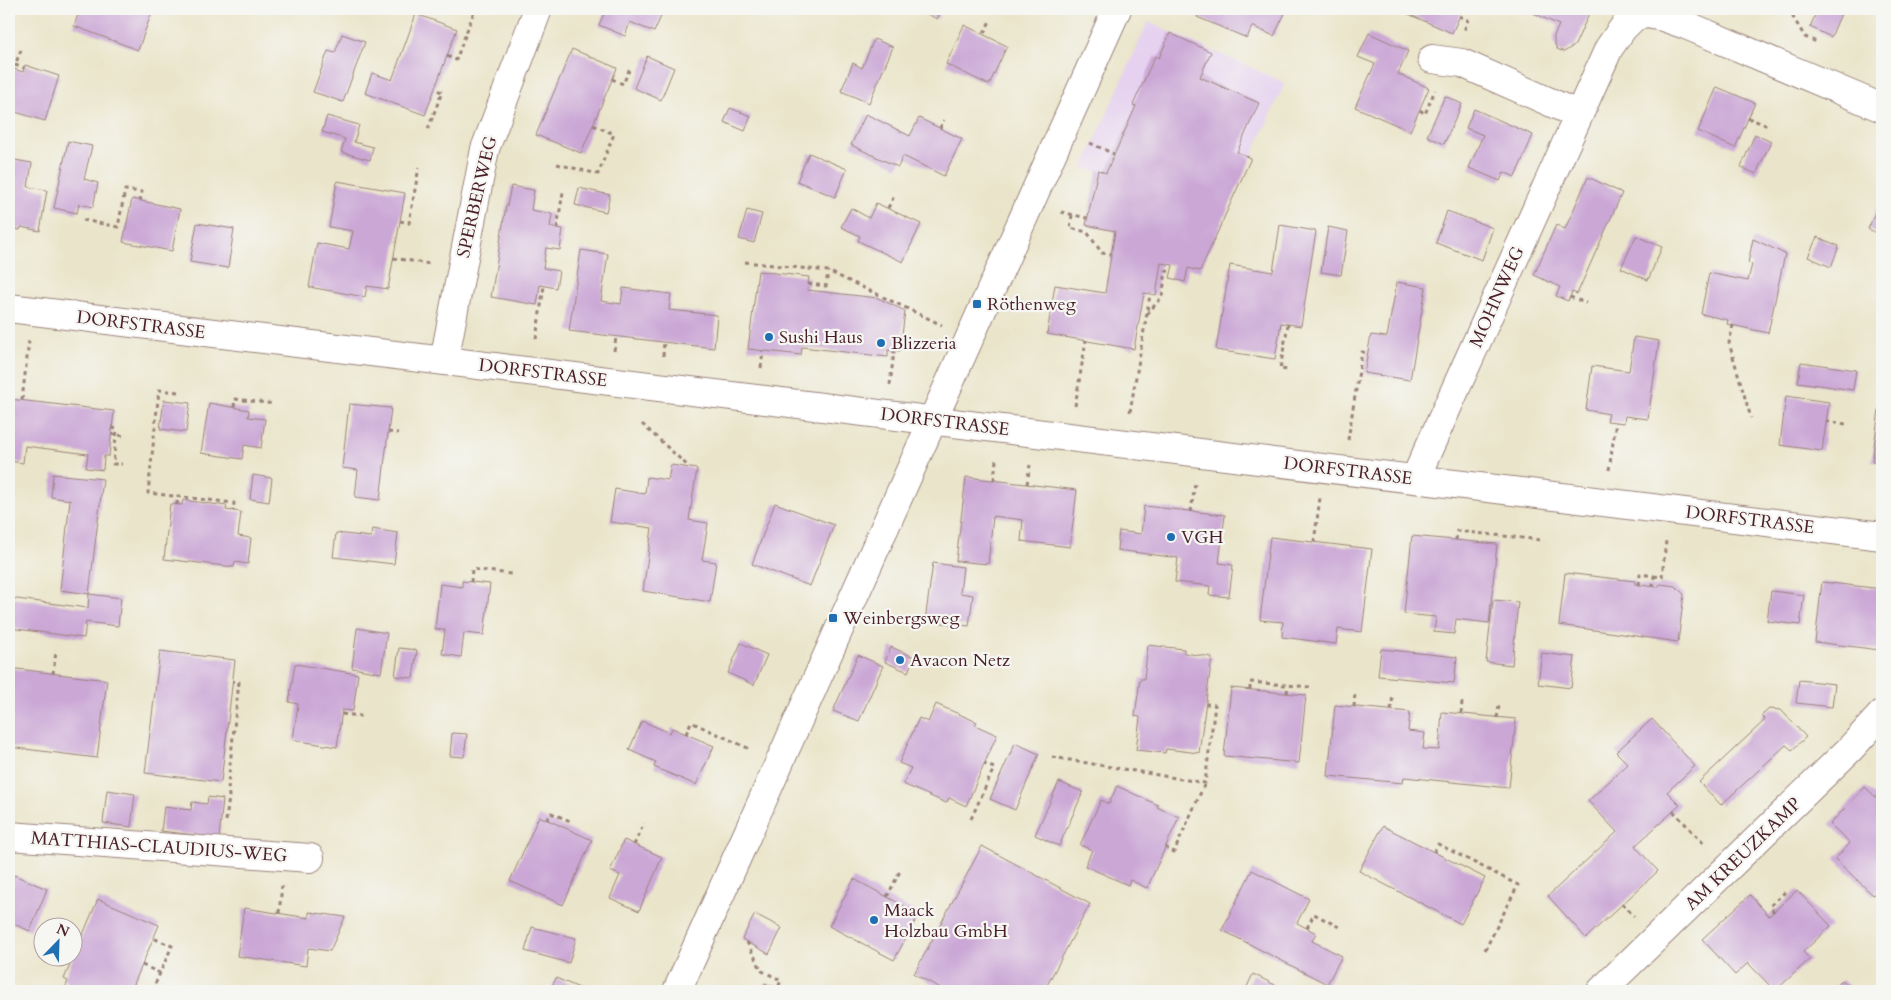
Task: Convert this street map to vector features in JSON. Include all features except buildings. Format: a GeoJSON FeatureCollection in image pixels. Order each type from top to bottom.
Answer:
{"type":"FeatureCollection","features":[{"type":"Feature","properties":{"kind":"street","name":"SPERBERWEG"},"geometry":{"type":"LineString","coordinates":[[444,361],[485,149],[538,9]]}},
{"type":"Feature","properties":{"kind":"street"},"geometry":{"type":"LineString","coordinates":[[677,991],[1117,9]]}},
{"type":"Feature","properties":{"kind":"street","name":"MOHNWEG"},"geometry":{"type":"LineString","coordinates":[[1416,479],[1609,48],[1623,28],[1633,18],[1648,14],[1686,25],[1882,108]]}},
{"type":"Feature","properties":{"kind":"street"},"geometry":{"type":"LineString","coordinates":[[1432,59],[1462,63],[1578,115]]}},
{"type":"Feature","properties":{"kind":"street","name":"DORFSTRASSE"},"geometry":{"type":"LineString","coordinates":[[21,310],[1882,536]]}},
{"type":"Feature","properties":{"kind":"street","name":"AM KREUZKAMP"},"geometry":{"type":"LineString","coordinates":[[1601,991],[1849,750],[1882,714]]}},
{"type":"Feature","properties":{"kind":"street","name":"MATTHIAS-CLAUDIUS-WEG"},"geometry":{"type":"LineString","coordinates":[[9,836],[310,858]]}},
{"type":"Feature","properties":{"kind":"path"},"geometry":{"type":"LineString","coordinates":[[447,56],[456,60],[475,9]]}},
{"type":"Feature","properties":{"kind":"path"},"geometry":{"type":"LineString","coordinates":[[1788,9],[1805,36],[1817,42]]}},
{"type":"Feature","properties":{"kind":"path"},"geometry":{"type":"LineString","coordinates":[[984,33],[991,19]]}},
{"type":"Feature","properties":{"kind":"path"},"geometry":{"type":"LineString","coordinates":[[21,50],[15,66],[24,68]]}},
{"type":"Feature","properties":{"kind":"path"},"geometry":{"type":"LineString","coordinates":[[612,79],[623,84],[630,68]]}},
{"type":"Feature","properties":{"kind":"path"},"geometry":{"type":"LineString","coordinates":[[428,129],[442,92],[434,89]]}},
{"type":"Feature","properties":{"kind":"path"},"geometry":{"type":"LineString","coordinates":[[1748,118],[1768,126]]}},
{"type":"Feature","properties":{"kind":"path"},"geometry":{"type":"LineString","coordinates":[[940,128],[944,120]]}},
{"type":"Feature","properties":{"kind":"path"},"geometry":{"type":"LineString","coordinates":[[558,164],[598,174],[614,134],[593,125]]}},
{"type":"Feature","properties":{"kind":"path"},"geometry":{"type":"LineString","coordinates":[[400,220],[409,223],[419,167]]}},
{"type":"Feature","properties":{"kind":"path"},"geometry":{"type":"LineString","coordinates":[[83,220],[118,227],[125,190],[142,192],[140,201]]}},
{"type":"Feature","properties":{"kind":"path"},"geometry":{"type":"LineString","coordinates":[[557,228],[562,192]]}},
{"type":"Feature","properties":{"kind":"path"},"geometry":{"type":"LineString","coordinates":[[888,208],[894,196]]}},
{"type":"Feature","properties":{"kind":"path"},"geometry":{"type":"LineString","coordinates":[[1072,215],[1070,228],[1087,232],[1102,253],[1111,254]]}},
{"type":"Feature","properties":{"kind":"path"},"geometry":{"type":"LineString","coordinates":[[393,258],[461,270]]}},
{"type":"Feature","properties":{"kind":"path"},"geometry":{"type":"LineString","coordinates":[[745,262],[828,271],[970,338]]}},
{"type":"Feature","properties":{"kind":"path"},"geometry":{"type":"LineString","coordinates":[[808,284],[826,286],[828,271]]}},
{"type":"Feature","properties":{"kind":"path"},"geometry":{"type":"LineString","coordinates":[[1147,314],[1162,297],[1166,271],[1172,272]]}},
{"type":"Feature","properties":{"kind":"path"},"geometry":{"type":"LineString","coordinates":[[531,372],[544,286]]}},
{"type":"Feature","properties":{"kind":"path"},"geometry":{"type":"LineString","coordinates":[[1125,444],[1150,295]]}},
{"type":"Feature","properties":{"kind":"path"},"geometry":{"type":"LineString","coordinates":[[1570,296],[1586,303]]}},
{"type":"Feature","properties":{"kind":"path"},"geometry":{"type":"LineString","coordinates":[[21,310],[22,400]]}},
{"type":"Feature","properties":{"kind":"path"},"geometry":{"type":"LineString","coordinates":[[1288,324],[1280,369],[1288,370]]}},
{"type":"Feature","properties":{"kind":"path"},"geometry":{"type":"LineString","coordinates":[[1733,325],[1729,343],[1751,418]]}},
{"type":"Feature","properties":{"kind":"path"},"geometry":{"type":"LineString","coordinates":[[1069,437],[1086,340]]}},
{"type":"Feature","properties":{"kind":"path"},"geometry":{"type":"LineString","coordinates":[[1314,542],[1362,352],[1368,353]]}},
{"type":"Feature","properties":{"kind":"path"},"geometry":{"type":"LineString","coordinates":[[178,392],[159,390],[148,493],[234,503],[233,511]]}},
{"type":"Feature","properties":{"kind":"path"},"geometry":{"type":"LineString","coordinates":[[234,407],[235,399],[274,404]]}},
{"type":"Feature","properties":{"kind":"path"},"geometry":{"type":"LineString","coordinates":[[1826,421],[1846,424]]}},
{"type":"Feature","properties":{"kind":"path"},"geometry":{"type":"LineString","coordinates":[[1604,502],[1616,422]]}},
{"type":"Feature","properties":{"kind":"path"},"geometry":{"type":"LineString","coordinates":[[642,424],[688,467]]}},
{"type":"Feature","properties":{"kind":"path"},"geometry":{"type":"LineString","coordinates":[[112,428],[117,428],[113,464],[122,464]]}},
{"type":"Feature","properties":{"kind":"path"},"geometry":{"type":"LineString","coordinates":[[388,432],[398,433]]}},
{"type":"Feature","properties":{"kind":"path"},"geometry":{"type":"LineString","coordinates":[[111,434],[125,436]]}},
{"type":"Feature","properties":{"kind":"path"},"geometry":{"type":"LineString","coordinates":[[177,505],[178,496]]}},
{"type":"Feature","properties":{"kind":"path"},"geometry":{"type":"LineString","coordinates":[[1639,585],[1640,574],[1662,577],[1670,510]]}},
{"type":"Feature","properties":{"kind":"path"},"geometry":{"type":"LineString","coordinates":[[1456,540],[1457,531],[1541,540]]}},
{"type":"Feature","properties":{"kind":"path"},"geometry":{"type":"LineString","coordinates":[[471,582],[472,569],[510,574]]}},
{"type":"Feature","properties":{"kind":"path"},"geometry":{"type":"LineString","coordinates":[[1653,586],[1654,576]]}},
{"type":"Feature","properties":{"kind":"path"},"geometry":{"type":"LineString","coordinates":[[53,674],[56,652]]}},
{"type":"Feature","properties":{"kind":"path"},"geometry":{"type":"LineString","coordinates":[[222,852],[239,682],[232,681]]}},
{"type":"Feature","properties":{"kind":"path"},"geometry":{"type":"LineString","coordinates":[[1250,690],[1250,682],[1310,688]]}},
{"type":"Feature","properties":{"kind":"path"},"geometry":{"type":"LineString","coordinates":[[1287,693],[1288,685]]}},
{"type":"Feature","properties":{"kind":"path"},"geometry":{"type":"LineString","coordinates":[[1354,707],[1355,692]]}},
{"type":"Feature","properties":{"kind":"path"},"geometry":{"type":"LineString","coordinates":[[1391,710],[1393,695]]}},
{"type":"Feature","properties":{"kind":"path"},"geometry":{"type":"LineString","coordinates":[[1461,714],[1462,702]]}},
{"type":"Feature","properties":{"kind":"path"},"geometry":{"type":"LineString","coordinates":[[1166,847],[1174,852],[1205,783],[1215,706],[1206,704]]}},
{"type":"Feature","properties":{"kind":"path"},"geometry":{"type":"LineString","coordinates":[[1497,718],[1499,706]]}},
{"type":"Feature","properties":{"kind":"path"},"geometry":{"type":"LineString","coordinates":[[342,714],[361,716]]}},
{"type":"Feature","properties":{"kind":"path"},"geometry":{"type":"LineString","coordinates":[[227,722],[234,723]]}},
{"type":"Feature","properties":{"kind":"path"},"geometry":{"type":"LineString","coordinates":[[686,734],[691,722],[780,762]]}},
{"type":"Feature","properties":{"kind":"path"},"geometry":{"type":"LineString","coordinates":[[1052,757],[1205,783]]}},
{"type":"Feature","properties":{"kind":"path"},"geometry":{"type":"LineString","coordinates":[[223,761],[230,762]]}},
{"type":"Feature","properties":{"kind":"path"},"geometry":{"type":"LineString","coordinates":[[971,819],[994,768],[984,764]]}},
{"type":"Feature","properties":{"kind":"path"},"geometry":{"type":"LineString","coordinates":[[1673,811],[1727,868]]}},
{"type":"Feature","properties":{"kind":"path"},"geometry":{"type":"LineString","coordinates":[[547,820],[551,812],[572,822]]}},
{"type":"Feature","properties":{"kind":"path"},"geometry":{"type":"LineString","coordinates":[[634,845],[644,823]]}},
{"type":"Feature","properties":{"kind":"path"},"geometry":{"type":"LineString","coordinates":[[1434,852],[1438,844],[1518,885],[1485,950]]}},
{"type":"Feature","properties":{"kind":"path"},"geometry":{"type":"LineString","coordinates":[[887,897],[900,871]]}},
{"type":"Feature","properties":{"kind":"path"},"geometry":{"type":"LineString","coordinates":[[1774,912],[1770,906],[1785,892]]}},
{"type":"Feature","properties":{"kind":"path"},"geometry":{"type":"LineString","coordinates":[[1306,928],[1314,914],[1339,927]]}},
{"type":"Feature","properties":{"kind":"path"},"geometry":{"type":"LineString","coordinates":[[152,991],[172,946],[153,938]]}},
{"type":"Feature","properties":{"kind":"path"},"geometry":{"type":"LineString","coordinates":[[9,942],[13,944],[9,954]]}},
{"type":"Feature","properties":{"kind":"path"},"geometry":{"type":"LineString","coordinates":[[747,942],[762,972],[781,980],[778,988]]}},
{"type":"Feature","properties":{"kind":"path"},"geometry":{"type":"LineString","coordinates":[[142,965],[160,973]]}},
{"type":"Feature","properties":{"kind":"shaded area"},"geometry":{"type":"Polygon","coordinates":[[[1148,22],[1285,83],[1232,200],[1083,168],[1148,22]]]}},
{"type":"Feature","properties":{"kind":"place","name":"Röthenweg"},"geometry":{"type":"Point","coordinates":[977,304]}},
{"type":"Feature","properties":{"kind":"place","name":"Sushi Haus"},"geometry":{"type":"Point","coordinates":[769,337]}},
{"type":"Feature","properties":{"kind":"place","name":"Blizzeria"},"geometry":{"type":"Point","coordinates":[881,343]}},
{"type":"Feature","properties":{"kind":"place","name":"VGH"},"geometry":{"type":"Point","coordinates":[1171,537]}},
{"type":"Feature","properties":{"kind":"place","name":"Weinbergsweg"},"geometry":{"type":"Point","coordinates":[833,618]}},
{"type":"Feature","properties":{"kind":"place","name":"Avacon Netz"},"geometry":{"type":"Point","coordinates":[900,660]}},
{"type":"Feature","properties":{"kind":"place","name":"Maack Holzbau GmbH"},"geometry":{"type":"Point","coordinates":[874,920]}}]}
